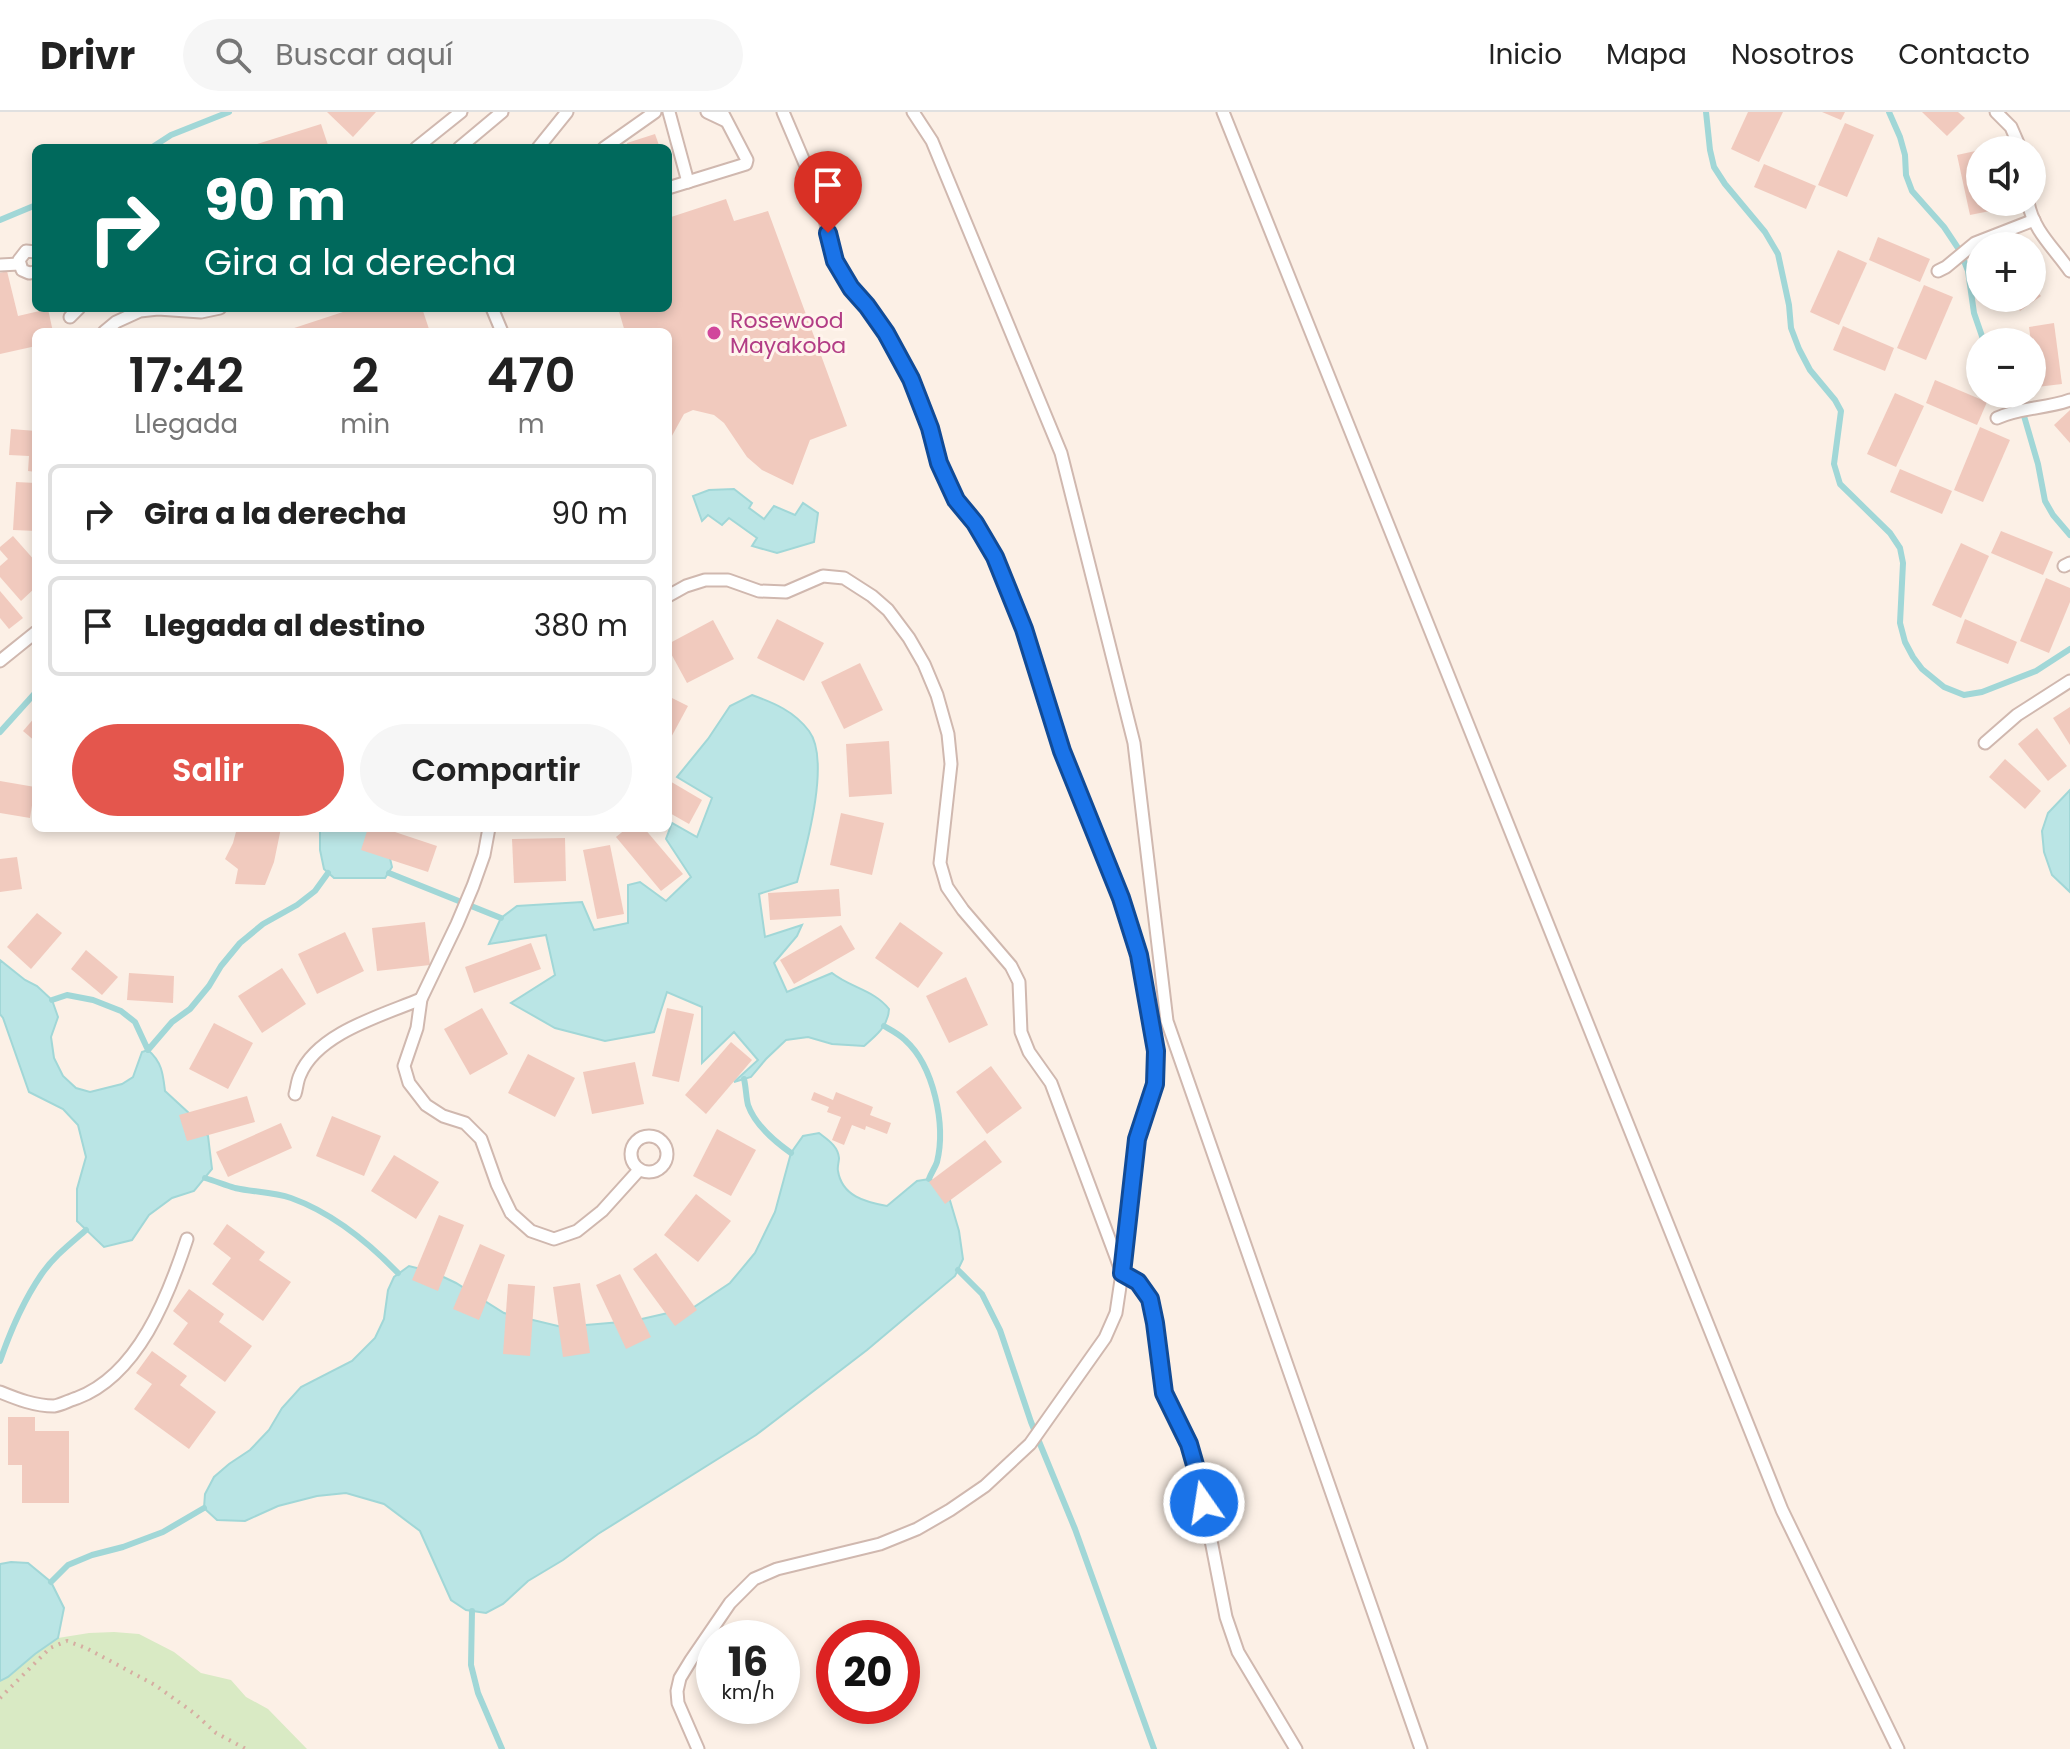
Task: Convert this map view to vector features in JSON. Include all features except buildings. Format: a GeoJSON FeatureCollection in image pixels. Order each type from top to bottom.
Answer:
{"type":"FeatureCollection","features":[{"type":"Feature","properties":{"kind":"lane"},"geometry":{"type":"LineString","coordinates":[[421,144],[461,112]]}},
{"type":"Feature","properties":{"kind":"lane"},"geometry":{"type":"LineString","coordinates":[[464,144],[502,112]]}},
{"type":"Feature","properties":{"kind":"lane"},"geometry":{"type":"LineString","coordinates":[[541,144],[567,112]]}},
{"type":"Feature","properties":{"kind":"lane"},"geometry":{"type":"LineString","coordinates":[[610,144],[655,112]]}},
{"type":"Feature","properties":{"kind":"lane"},"geometry":{"type":"LineString","coordinates":[[669,112],[688,182]]}},
{"type":"Feature","properties":{"kind":"lane"},"geometry":{"type":"LineString","coordinates":[[672,187],[746,164],[747,160],[724,117],[707,112]]}},
{"type":"Feature","properties":{"kind":"lane"},"geometry":{"type":"LineString","coordinates":[[698,1749],[678,1703],[677,1691],[680,1678],[730,1603],[754,1579],[777,1569],[858,1550],[917,1529],[985,1486],[1030,1444],[1105,1338],[1116,1313],[1137,1139],[1155,1084],[1156,1051],[1139,955],[1121,898],[1062,751],[1024,629],[995,557],[975,523],[956,500],[939,463],[930,428],[911,379],[886,333],[851,288],[835,261],[820,199],[783,112]]}},
{"type":"Feature","properties":{"kind":"lane"},"geometry":{"type":"LineString","coordinates":[[913,112],[932,141],[1061,453],[1134,743],[1167,1021],[1421,1749]]}},
{"type":"Feature","properties":{"kind":"lane"},"geometry":{"type":"LineString","coordinates":[[1223,112],[1782,1510],[1898,1749]]}},
{"type":"Feature","properties":{"kind":"lane"},"geometry":{"type":"LineString","coordinates":[[1996,112],[2011,127],[2015,136]]}},
{"type":"Feature","properties":{"kind":"lane"},"geometry":{"type":"LineString","coordinates":[[2033,216],[2053,251],[2070,271]]}},
{"type":"Feature","properties":{"kind":"lane"},"geometry":{"type":"LineString","coordinates":[[1938,271],[1975,243],[2034,220]]}},
{"type":"Feature","properties":{"kind":"lane"},"geometry":{"type":"LineString","coordinates":[[32,251],[22,253],[19,264],[25,272],[32,272]]}},
{"type":"Feature","properties":{"kind":"lane"},"geometry":{"type":"LineString","coordinates":[[0,265],[19,264]]}},
{"type":"Feature","properties":{"kind":"lane"},"geometry":{"type":"LineString","coordinates":[[70,317],[75,312]]}},
{"type":"Feature","properties":{"kind":"lane"},"geometry":{"type":"LineString","coordinates":[[109,328],[138,312]]}},
{"type":"Feature","properties":{"kind":"lane"},"geometry":{"type":"LineString","coordinates":[[2003,416],[2070,400]]}},
{"type":"Feature","properties":{"kind":"lane"},"geometry":{"type":"LineString","coordinates":[[672,594],[705,580],[728,580],[759,591],[786,592],[823,576],[844,578],[888,610],[924,664],[948,734],[951,764],[940,863],[947,887],[1011,966],[1019,982],[1021,1032],[1029,1052],[1051,1083],[1122,1273],[1138,1282],[1150,1299],[1164,1393],[1189,1444],[1199,1479],[1226,1617],[1238,1652],[1296,1749]]}},
{"type":"Feature","properties":{"kind":"lane"},"geometry":{"type":"LineString","coordinates":[[0,661],[32,635]]}},
{"type":"Feature","properties":{"kind":"lane"},"geometry":{"type":"LineString","coordinates":[[1985,743],[2017,715],[2070,681]]}},
{"type":"Feature","properties":{"kind":"lane"},"geometry":{"type":"LineString","coordinates":[[488,832],[484,855],[470,892],[421,999],[417,1028],[404,1066],[409,1083],[426,1105],[443,1116],[465,1123],[481,1139],[511,1213],[531,1231],[554,1239],[577,1231],[602,1211],[639,1170]]}},
{"type":"Feature","properties":{"kind":"lane"},"geometry":{"type":"LineString","coordinates":[[295,1094],[300,1073],[316,1052],[340,1033],[367,1019],[421,999]]}},
{"type":"Feature","properties":{"kind":"lane"},"geometry":{"type":"LineString","coordinates":[[1,1392],[21,1401],[55,1406],[87,1394],[117,1372],[142,1341],[177,1270],[187,1239]]}},
{"type":"Feature","properties":{"kind":"path"},"geometry":{"type":"LineString","coordinates":[[0,1698],[50,1648],[67,1641],[155,1685],[216,1733],[246,1749]]}},
{"type":"Feature","properties":{"kind":"green space"},"geometry":{"type":"Polygon","coordinates":[[[114,1632],[139,1634],[174,1652],[201,1673],[231,1680],[246,1697],[268,1709],[307,1749],[0,1749],[0,1681],[58,1638],[114,1632]]]}},
{"type":"Feature","properties":{"kind":"water"},"geometry":{"type":"Polygon","coordinates":[[[734,489],[752,503],[749,508],[764,519],[774,506],[795,515],[803,503],[818,513],[814,542],[777,553],[752,546],[757,538],[729,518],[722,525],[708,515],[702,521],[693,496],[709,490],[734,489]]]}},
{"type":"Feature","properties":{"kind":"water"},"geometry":{"type":"Polygon","coordinates":[[[752,695],[768,701],[797,718],[809,731],[815,744],[818,762],[815,805],[797,882],[759,894],[765,937],[802,925],[797,936],[774,963],[787,992],[832,973],[876,997],[889,1009],[881,1030],[864,1046],[832,1044],[808,1037],[786,1040],[751,1077],[734,1082],[758,1060],[734,1032],[702,1063],[702,1007],[667,992],[654,1032],[605,1041],[555,1028],[511,1003],[555,975],[546,935],[489,944],[501,918],[517,906],[582,902],[594,930],[628,923],[628,885],[640,882],[666,901],[691,877],[666,839],[669,832],[672,832],[672,823],[697,837],[712,798],[677,777],[730,706],[752,695]]]}},
{"type":"Feature","properties":{"kind":"water"},"geometry":{"type":"Polygon","coordinates":[[[2070,790],[2070,892],[2052,875],[2044,852],[2042,831],[2048,813],[2070,790]]]}},
{"type":"Feature","properties":{"kind":"water"},"geometry":{"type":"Polygon","coordinates":[[[320,832],[384,832],[392,867],[385,878],[334,878],[324,869],[320,832]]]}},
{"type":"Feature","properties":{"kind":"water"},"geometry":{"type":"Polygon","coordinates":[[[0,960],[52,1000],[58,1017],[51,1037],[54,1058],[63,1076],[76,1088],[90,1092],[122,1084],[133,1077],[142,1052],[148,1050],[159,1064],[165,1091],[208,1136],[212,1169],[194,1191],[172,1198],[149,1215],[132,1240],[104,1247],[77,1221],[77,1189],[86,1157],[78,1125],[63,1109],[29,1092],[0,1014],[0,960]]]}},
{"type":"Feature","properties":{"kind":"water"},"geometry":{"type":"Polygon","coordinates":[[[819,1133],[837,1150],[840,1180],[849,1192],[863,1200],[887,1206],[917,1181],[929,1179],[946,1187],[959,1231],[963,1259],[955,1276],[867,1350],[756,1435],[598,1534],[528,1581],[503,1604],[486,1613],[466,1610],[451,1600],[420,1531],[384,1504],[346,1493],[317,1496],[278,1506],[245,1521],[217,1520],[204,1508],[205,1494],[214,1477],[250,1450],[301,1387],[352,1361],[375,1338],[384,1319],[388,1290],[394,1277],[409,1266],[433,1272],[456,1283],[504,1313],[562,1327],[633,1321],[694,1307],[730,1283],[755,1253],[775,1212],[791,1153],[803,1136],[819,1133]]]}},
{"type":"Feature","properties":{"kind":"water"},"geometry":{"type":"Polygon","coordinates":[[[28,1563],[51,1582],[64,1608],[58,1638],[0,1681],[0,1564],[28,1563]]]}},
{"type":"Feature","properties":{"kind":"waterway"},"geometry":{"type":"LineString","coordinates":[[157,144],[171,135],[229,112]]}},
{"type":"Feature","properties":{"kind":"waterway"},"geometry":{"type":"LineString","coordinates":[[1706,112],[1714,167],[1765,232],[1778,254],[1791,328],[1799,349],[1810,370],[1841,411],[1834,464],[1840,484],[1890,533],[1900,548],[1903,563],[1900,623],[1913,657],[1944,687],[1964,695],[1982,692],[2036,671],[2070,649]]}},
{"type":"Feature","properties":{"kind":"waterway"},"geometry":{"type":"LineString","coordinates":[[1889,112],[1900,137],[1912,191],[1944,227],[1960,251],[1968,271],[1979,328]]}},
{"type":"Feature","properties":{"kind":"waterway"},"geometry":{"type":"LineString","coordinates":[[0,220],[32,207]]}},
{"type":"Feature","properties":{"kind":"waterway"},"geometry":{"type":"LineString","coordinates":[[2020,408],[2038,464],[2045,501],[2070,535]]}},
{"type":"Feature","properties":{"kind":"waterway"},"geometry":{"type":"LineString","coordinates":[[0,732],[32,696]]}},
{"type":"Feature","properties":{"kind":"waterway"},"geometry":{"type":"LineString","coordinates":[[52,1000],[67,995],[93,1000],[121,1011],[135,1022],[148,1050],[172,1022],[190,1009],[240,943],[263,924],[315,891],[328,873]]}},
{"type":"Feature","properties":{"kind":"waterway"},"geometry":{"type":"LineString","coordinates":[[389,873],[501,918]]}},
{"type":"Feature","properties":{"kind":"waterway"},"geometry":{"type":"LineString","coordinates":[[884,1026],[903,1038],[915,1051],[930,1080],[940,1131],[937,1162],[929,1179]]}},
{"type":"Feature","properties":{"kind":"waterway"},"geometry":{"type":"LineString","coordinates":[[744,1079],[748,1105],[755,1119],[791,1153]]}},
{"type":"Feature","properties":{"kind":"waterway"},"geometry":{"type":"LineString","coordinates":[[205,1178],[306,1204],[349,1230],[398,1273]]}},
{"type":"Feature","properties":{"kind":"waterway"},"geometry":{"type":"LineString","coordinates":[[0,1361],[18,1316],[41,1275],[86,1230]]}},
{"type":"Feature","properties":{"kind":"waterway"},"geometry":{"type":"LineString","coordinates":[[958,1270],[982,1294],[1000,1330],[1031,1422],[1075,1529],[1154,1749]]}},
{"type":"Feature","properties":{"kind":"waterway"},"geometry":{"type":"LineString","coordinates":[[51,1582],[68,1565],[163,1532],[204,1508]]}},
{"type":"Feature","properties":{"kind":"waterway"},"geometry":{"type":"LineString","coordinates":[[472,1611],[471,1665],[478,1693],[502,1749]]}},
{"type":"Feature","properties":{"kind":"place","name":"Rosewood Mayakoba"},"geometry":{"type":"Point","coordinates":[714,333]}},
{"type":"Feature","properties":{"kind":"route"},"geometry":{"type":"LineString","coordinates":[[828,233],[835,261],[851,288],[886,333],[911,379],[930,428],[939,463],[956,500],[975,523],[995,557],[1024,629],[1062,751],[1121,898],[1139,955],[1156,1051],[1155,1084],[1137,1139],[1122,1273],[1138,1282],[1150,1299],[1164,1393],[1189,1444],[1204,1503]]}}]}
